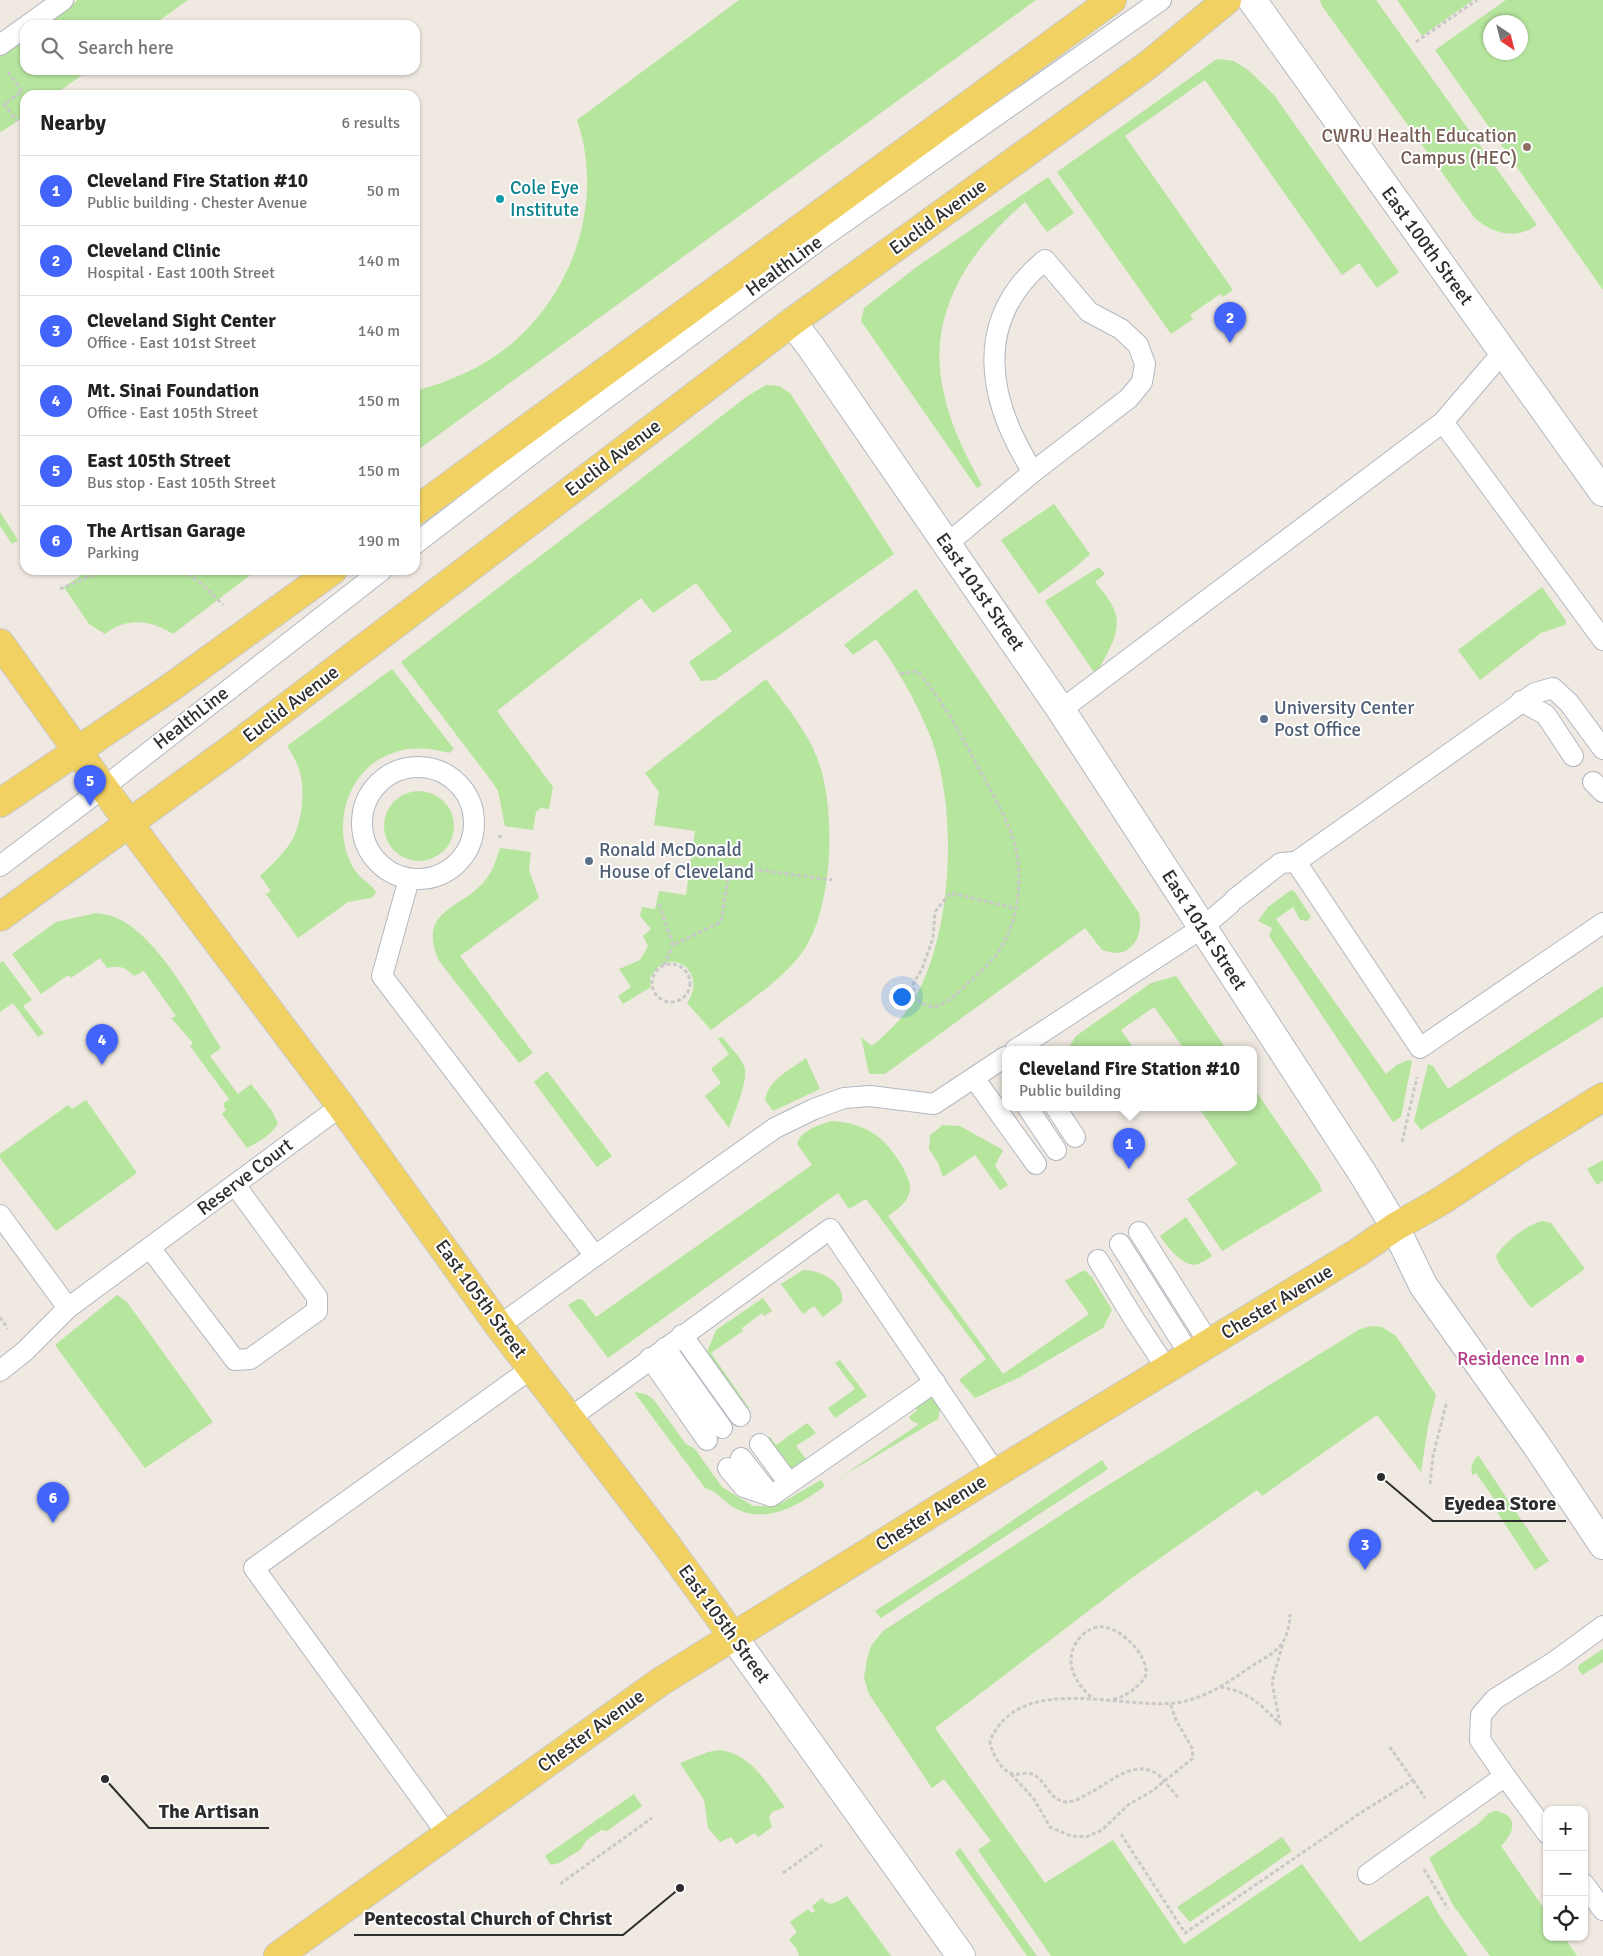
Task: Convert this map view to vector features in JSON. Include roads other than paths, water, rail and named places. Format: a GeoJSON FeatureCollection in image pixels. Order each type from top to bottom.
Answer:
{"type":"FeatureCollection","features":[{"type":"Feature","properties":{"kind":"main road"},"geometry":{"type":"LineString","coordinates":[[420,507],[1112,0]]}},
{"type":"Feature","properties":{"kind":"main road","name":"Euclid Avenue"},"geometry":{"type":"LineString","coordinates":[[0,917],[234,747],[792,322],[1148,65],[1226,0]]}},
{"type":"Feature","properties":{"kind":"main road"},"geometry":{"type":"LineString","coordinates":[[0,803],[170,688],[326,575]]}},
{"type":"Feature","properties":{"kind":"main road","name":"East 105th Street"},"geometry":{"type":"LineString","coordinates":[[0,643],[103,788],[341,1106],[499,1326],[732,1635]]}},
{"type":"Feature","properties":{"kind":"main road","name":"Chester Avenue"},"geometry":{"type":"LineString","coordinates":[[278,1956],[660,1682],[732,1635],[1357,1253],[1395,1227],[1440,1201],[1603,1097]]}},
{"type":"Feature","properties":{"kind":"street","name":"East 100th Street"},"geometry":{"type":"LineString","coordinates":[[1252,0],[1603,492]]}},
{"type":"Feature","properties":{"kind":"street","name":"East 101st Street"},"geometry":{"type":"LineString","coordinates":[[792,322],[1062,710],[1363,1174],[1395,1227],[1423,1285],[1537,1446],[1603,1545]]}},
{"type":"Feature","properties":{"kind":"street","name":"East 105th Street"},"geometry":{"type":"LineString","coordinates":[[732,1635],[961,1956]]}},
{"type":"Feature","properties":{"kind":"lane"},"geometry":{"type":"LineString","coordinates":[[35,20],[63,0]]}},
{"type":"Feature","properties":{"kind":"lane","name":"HealthLine"},"geometry":{"type":"LineString","coordinates":[[420,540],[554,437],[826,236],[1161,0]]}},
{"type":"Feature","properties":{"kind":"lane"},"geometry":{"type":"LineString","coordinates":[[0,45],[20,31]]}},
{"type":"Feature","properties":{"kind":"lane"},"geometry":{"type":"LineString","coordinates":[[947,544],[1034,472],[1129,398],[1142,382],[1145,364],[1138,345],[1121,329],[1089,312],[1045,260],[1023,279],[1014,292],[1002,319],[995,347],[995,378],[1001,407],[1012,434],[1034,472]]}},
{"type":"Feature","properties":{"kind":"lane"},"geometry":{"type":"LineString","coordinates":[[1062,710],[1443,422],[1503,352]]}},
{"type":"Feature","properties":{"kind":"lane"},"geometry":{"type":"LineString","coordinates":[[1443,422],[1603,640]]}},
{"type":"Feature","properties":{"kind":"lane","name":"HealthLine"},"geometry":{"type":"LineString","coordinates":[[0,866],[376,575]]}},
{"type":"Feature","properties":{"kind":"lane"},"geometry":{"type":"LineString","coordinates":[[1026,1046],[1202,928],[1281,863],[1296,862],[1521,701],[1535,693],[1553,688],[1569,703],[1603,749]]}},
{"type":"Feature","properties":{"kind":"lane"},"geometry":{"type":"LineString","coordinates":[[1521,701],[1546,715],[1573,756]]}},
{"type":"Feature","properties":{"kind":"lane"},"geometry":{"type":"LineString","coordinates":[[421,768],[433,769],[451,778],[466,794],[474,817],[472,836],[470,844],[459,861],[444,873],[428,878],[409,879],[387,870],[373,856],[363,834],[363,815],[370,795],[382,780],[398,771],[421,768]]}},
{"type":"Feature","properties":{"kind":"lane"},"geometry":{"type":"LineString","coordinates":[[1296,862],[1420,1048],[1603,923]]}},
{"type":"Feature","properties":{"kind":"lane"},"geometry":{"type":"LineString","coordinates":[[409,879],[382,976],[595,1256]]}},
{"type":"Feature","properties":{"kind":"lane"},"geometry":{"type":"LineString","coordinates":[[499,1326],[775,1128],[814,1108],[844,1098],[870,1096],[934,1104],[1002,1062]]}},
{"type":"Feature","properties":{"kind":"lane"},"geometry":{"type":"LineString","coordinates":[[974,1078],[1036,1164]]}},
{"type":"Feature","properties":{"kind":"lane","name":"Reserve Court"},"geometry":{"type":"LineString","coordinates":[[0,1371],[25,1351],[68,1308],[341,1106]]}},
{"type":"Feature","properties":{"kind":"lane"},"geometry":{"type":"LineString","coordinates":[[1030,1111],[1056,1150]]}},
{"type":"Feature","properties":{"kind":"lane"},"geometry":{"type":"LineString","coordinates":[[1058,1111],[1075,1136]]}},
{"type":"Feature","properties":{"kind":"lane"},"geometry":{"type":"LineString","coordinates":[[150,1248],[235,1360],[250,1359],[317,1311],[317,1297],[235,1185]]}},
{"type":"Feature","properties":{"kind":"lane"},"geometry":{"type":"LineString","coordinates":[[0,1215],[68,1308]]}},
{"type":"Feature","properties":{"kind":"lane"},"geometry":{"type":"LineString","coordinates":[[570,1418],[830,1229],[996,1473]]}},
{"type":"Feature","properties":{"kind":"lane"},"geometry":{"type":"LineString","coordinates":[[1139,1232],[1200,1349]]}},
{"type":"Feature","properties":{"kind":"lane"},"geometry":{"type":"LineString","coordinates":[[1120,1244],[1200,1349]]}},
{"type":"Feature","properties":{"kind":"lane"},"geometry":{"type":"LineString","coordinates":[[1098,1260],[1167,1369]]}},
{"type":"Feature","properties":{"kind":"lane"},"geometry":{"type":"LineString","coordinates":[[682,1335],[740,1416]]}},
{"type":"Feature","properties":{"kind":"lane"},"geometry":{"type":"LineString","coordinates":[[658,1353],[715,1434]]}},
{"type":"Feature","properties":{"kind":"lane"},"geometry":{"type":"LineString","coordinates":[[447,1834],[254,1568],[532,1368]]}},
{"type":"Feature","properties":{"kind":"lane"},"geometry":{"type":"LineString","coordinates":[[735,1463],[771,1496],[935,1382]]}},
{"type":"Feature","properties":{"kind":"lane"},"geometry":{"type":"LineString","coordinates":[[760,1444],[788,1483]]}},
{"type":"Feature","properties":{"kind":"lane"},"geometry":{"type":"LineString","coordinates":[[1543,1827],[1480,1740],[1481,1715],[1496,1699],[1554,1662],[1603,1626]]}},
{"type":"Feature","properties":{"kind":"lane"},"geometry":{"type":"LineString","coordinates":[[1368,1874],[1506,1776]]}},
{"type":"Feature","properties":{"kind":"lane"},"geometry":{"type":"LineString","coordinates":[[1588,1889],[1603,1910]]}},
{"type":"Feature","properties":{"kind":"place","name":"CWRU Health Education Campus (HEC)"},"geometry":{"type":"Point","coordinates":[1527,147]}},
{"type":"Feature","properties":{"kind":"place","name":"Cole Eye Institute"},"geometry":{"type":"Point","coordinates":[500,199]}},
{"type":"Feature","properties":{"kind":"place","name":"Cleveland Clinic"},"geometry":{"type":"Point","coordinates":[1230,343]}},
{"type":"Feature","properties":{"kind":"place","name":"University Center Post Office"},"geometry":{"type":"Point","coordinates":[1264,719]}},
{"type":"Feature","properties":{"kind":"place","name":"East 105th Street"},"geometry":{"type":"Point","coordinates":[90,806]}},
{"type":"Feature","properties":{"kind":"place","name":"Ronald McDonald House of Cleveland"},"geometry":{"type":"Point","coordinates":[589,861]}},
{"type":"Feature","properties":{"kind":"place","name":"Mt. Sinai Foundation"},"geometry":{"type":"Point","coordinates":[102,1065]}},
{"type":"Feature","properties":{"kind":"place","name":"Cleveland Fire Station #10"},"geometry":{"type":"Point","coordinates":[1129,1169]}},
{"type":"Feature","properties":{"kind":"place","name":"Residence Inn"},"geometry":{"type":"Point","coordinates":[1580,1359]}},
{"type":"Feature","properties":{"kind":"place","name":"Eyedea Store"},"geometry":{"type":"Point","coordinates":[1381,1477]}},
{"type":"Feature","properties":{"kind":"place","name":"The Artisan Garage"},"geometry":{"type":"Point","coordinates":[53,1523]}},
{"type":"Feature","properties":{"kind":"place","name":"Cleveland Sight Center"},"geometry":{"type":"Point","coordinates":[1365,1570]}},
{"type":"Feature","properties":{"kind":"place","name":"The Artisan"},"geometry":{"type":"Point","coordinates":[105,1779]}},
{"type":"Feature","properties":{"kind":"place","name":"Pentecostal Church of Christ"},"geometry":{"type":"Point","coordinates":[680,1888]}}]}
